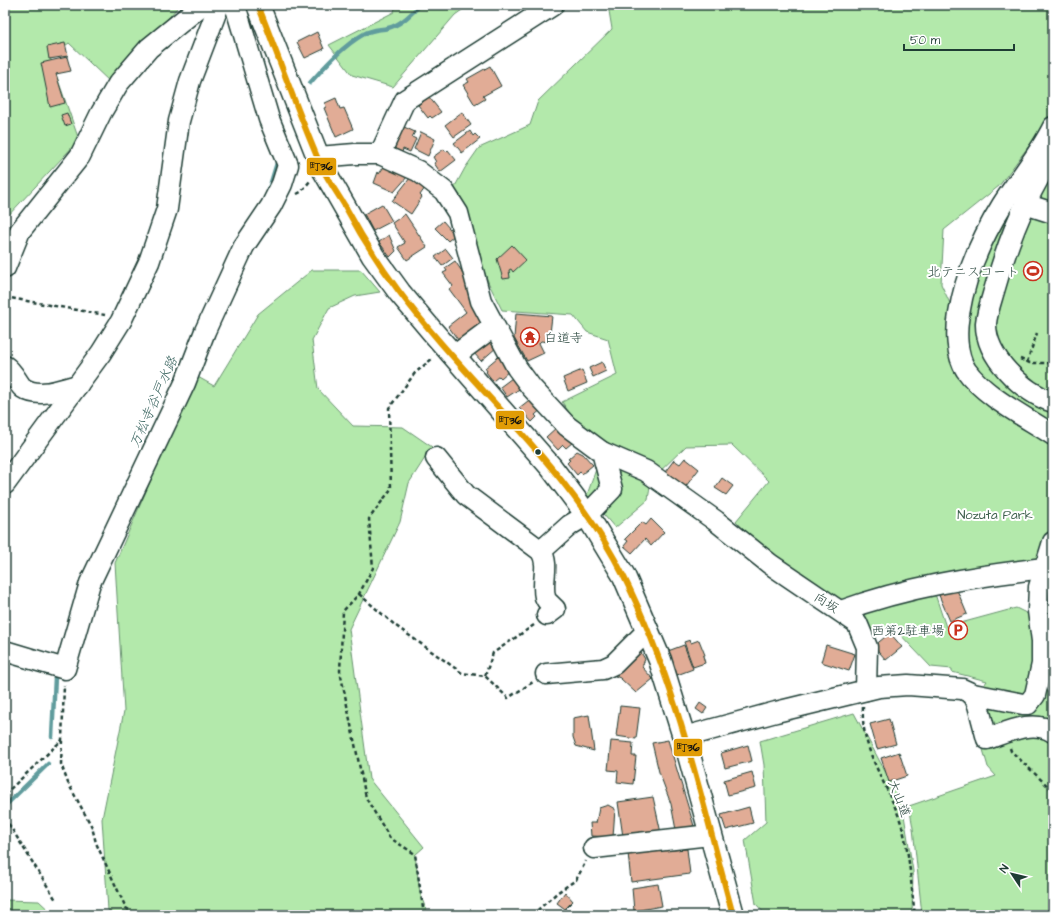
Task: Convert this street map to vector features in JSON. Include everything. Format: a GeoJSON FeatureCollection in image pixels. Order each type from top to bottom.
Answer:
{"type":"FeatureCollection","features":[{"type":"Feature","properties":{"kind":"main road"},"geometry":{"type":"LineString","coordinates":[[258,5],[318,158],[373,256],[400,293],[551,467],[587,515],[624,576],[660,660],[684,737],[733,915]]}},
{"type":"Feature","properties":{"kind":"street"},"geometry":{"type":"LineString","coordinates":[[5,268],[20,231],[80,156],[101,113],[118,84],[149,48],[202,5]]}},
{"type":"Feature","properties":{"kind":"street"},"geometry":{"type":"LineString","coordinates":[[5,484],[78,385],[121,321],[149,262],[167,209],[179,121],[190,81],[219,5]]}},
{"type":"Feature","properties":{"kind":"street"},"geometry":{"type":"LineString","coordinates":[[5,651],[65,669],[93,576],[185,383],[205,331],[244,246],[271,206],[282,184],[288,165],[269,119],[235,5]]}},
{"type":"Feature","properties":{"kind":"street"},"geometry":{"type":"LineString","coordinates":[[318,158],[380,154],[405,100],[553,5]]}},
{"type":"Feature","properties":{"kind":"street"},"geometry":{"type":"LineString","coordinates":[[1053,127],[1042,150],[1002,206],[972,262],[962,294],[956,330],[960,353],[965,369],[976,383],[993,396],[1053,435]]}},
{"type":"Feature","properties":{"kind":"street","name":"向坂"},"geometry":{"type":"LineString","coordinates":[[380,154],[418,171],[444,191],[458,213],[472,272],[481,301],[493,327],[517,368],[548,407],[567,426],[602,452],[646,471],[716,521],[770,564],[841,611],[857,624],[863,635],[866,647],[866,690]]}},
{"type":"Feature","properties":{"kind":"street"},"geometry":{"type":"LineString","coordinates":[[1053,155],[1025,204],[997,281],[987,316],[987,333],[994,355],[1002,366],[1029,389],[1053,402]]}},
{"type":"Feature","properties":{"kind":"street"},"geometry":{"type":"LineString","coordinates":[[1025,204],[1053,212]]}},
{"type":"Feature","properties":{"kind":"street"},"geometry":{"type":"LineString","coordinates":[[451,353],[493,327]]}},
{"type":"Feature","properties":{"kind":"street"},"geometry":{"type":"LineString","coordinates":[[5,366],[13,372],[23,387],[40,394],[78,385]]}},
{"type":"Feature","properties":{"kind":"street"},"geometry":{"type":"LineString","coordinates":[[541,551],[570,525],[587,515],[612,489],[602,452]]}},
{"type":"Feature","properties":{"kind":"street"},"geometry":{"type":"LineString","coordinates":[[436,458],[466,494],[541,551],[546,559],[544,579],[545,598],[555,609],[547,615]]}},
{"type":"Feature","properties":{"kind":"street"},"geometry":{"type":"LineString","coordinates":[[684,737],[776,712],[879,687],[908,685],[962,689],[972,694],[1023,704],[1033,700],[1042,664],[1042,641],[1038,611],[1039,587],[1053,542]]}},
{"type":"Feature","properties":{"kind":"street"},"geometry":{"type":"LineString","coordinates":[[841,611],[872,600],[929,586],[982,575],[1044,568]]}},
{"type":"Feature","properties":{"kind":"street"},"geometry":{"type":"LineString","coordinates":[[546,674],[602,669],[614,664],[648,630]]}},
{"type":"Feature","properties":{"kind":"street"},"geometry":{"type":"LineString","coordinates":[[972,694],[978,705],[987,738],[1027,726],[1040,726],[1053,732]]}},
{"type":"Feature","properties":{"kind":"street"},"geometry":{"type":"LineString","coordinates":[[594,848],[710,835]]}},
{"type":"Feature","properties":{"kind":"path"},"geometry":{"type":"LineString","coordinates":[[5,297],[100,313],[121,321]]}},
{"type":"Feature","properties":{"kind":"path"},"geometry":{"type":"LineString","coordinates":[[1028,362],[1037,333]]}},
{"type":"Feature","properties":{"kind":"path"},"geometry":{"type":"LineString","coordinates":[[424,915],[415,854],[390,838],[366,798],[340,670],[343,611],[359,594],[373,568],[369,519],[391,489],[389,408],[415,373],[427,362],[451,353]]}},
{"type":"Feature","properties":{"kind":"path"},"geometry":{"type":"LineString","coordinates":[[1019,359],[1042,364],[1053,363]]}},
{"type":"Feature","properties":{"kind":"path"},"geometry":{"type":"LineString","coordinates":[[359,594],[396,626],[462,673],[485,676],[508,698],[546,674]]}},
{"type":"Feature","properties":{"kind":"path"},"geometry":{"type":"LineString","coordinates":[[485,676],[493,654],[547,615]]}},
{"type":"Feature","properties":{"kind":"path"},"geometry":{"type":"LineString","coordinates":[[65,669],[61,764],[68,783],[92,826],[96,843],[126,908],[137,915]]}},
{"type":"Feature","properties":{"kind":"path","name":"大山道"},"geometry":{"type":"LineString","coordinates":[[866,690],[862,723],[871,755],[903,830],[915,915]]}},
{"type":"Feature","properties":{"kind":"path"},"geometry":{"type":"LineString","coordinates":[[1004,733],[1011,751],[1053,791]]}},
{"type":"Feature","properties":{"kind":"path"},"geometry":{"type":"LineString","coordinates":[[5,794],[62,740]]}},
{"type":"Feature","properties":{"kind":"path"},"geometry":{"type":"LineString","coordinates":[[5,818],[56,900]]}},
{"type":"Feature","properties":{"kind":"path"},"geometry":{"type":"LineString","coordinates":[[532,915],[558,892],[576,880],[594,848]]}},
{"type":"Feature","properties":{"kind":"green space"},"geometry":{"type":"Polygon","coordinates":[[[5,5],[175,5],[177,8],[112,84],[69,43],[50,57],[79,140],[5,219],[5,5]]]}},
{"type":"Feature","properties":{"kind":"green space"},"geometry":{"type":"Polygon","coordinates":[[[396,5],[469,5],[455,15],[393,87],[352,75],[329,45],[394,12],[396,5]]]}},
{"type":"Feature","properties":{"kind":"green space","name":"Nozuta Park"},"geometry":{"type":"Polygon","coordinates":[[[608,5],[1053,5],[1053,112],[999,186],[944,230],[941,284],[961,327],[977,265],[1053,139],[1053,556],[1039,557],[1033,563],[832,613],[757,544],[736,521],[769,481],[732,445],[686,446],[651,480],[648,500],[615,528],[587,495],[600,458],[562,402],[617,375],[608,339],[587,332],[573,315],[502,310],[489,284],[453,190],[465,168],[479,148],[530,125],[538,101],[612,29],[608,5]]]}},
{"type":"Feature","properties":{"kind":"green space"},"geometry":{"type":"Polygon","coordinates":[[[312,270],[361,270],[380,292],[355,296],[329,308],[312,340],[318,389],[353,426],[403,427],[432,447],[409,483],[400,522],[349,629],[369,779],[424,847],[415,855],[420,893],[428,915],[116,915],[108,910],[102,819],[124,711],[115,563],[196,376],[214,386],[258,314],[312,270]]]}},
{"type":"Feature","properties":{"kind":"green space"},"geometry":{"type":"Polygon","coordinates":[[[1053,562],[1053,915],[922,915],[913,828],[909,806],[996,776],[988,767],[970,704],[987,681],[952,672],[952,669],[931,667],[894,628],[867,633],[858,618],[874,602],[933,588],[946,627],[1016,608],[1034,617],[1044,611],[1053,562]]]}},
{"type":"Feature","properties":{"kind":"green space"},"geometry":{"type":"Polygon","coordinates":[[[854,713],[902,803],[913,871],[912,915],[766,915],[756,904],[745,840],[766,822],[764,765],[760,741],[854,713]]]}},
{"type":"Feature","properties":{"kind":"green space"},"geometry":{"type":"Polygon","coordinates":[[[5,900],[39,901],[54,915],[5,915],[5,900]]]}},
{"type":"Feature","properties":{"kind":"building"},"geometry":{"type":"Polygon","coordinates":[[[317,32],[324,49],[305,58],[297,42],[317,32]]]}},
{"type":"Feature","properties":{"kind":"building"},"geometry":{"type":"Polygon","coordinates":[[[65,43],[68,56],[49,59],[47,47],[65,43]]]}},
{"type":"Feature","properties":{"kind":"building"},"geometry":{"type":"Polygon","coordinates":[[[67,57],[71,71],[56,74],[65,103],[50,107],[41,63],[67,57]]]}},
{"type":"Feature","properties":{"kind":"building"},"geometry":{"type":"Polygon","coordinates":[[[490,66],[501,86],[483,96],[485,99],[475,105],[463,85],[469,82],[467,79],[490,66]]]}},
{"type":"Feature","properties":{"kind":"building"},"geometry":{"type":"Polygon","coordinates":[[[429,97],[441,112],[432,118],[430,116],[428,118],[418,105],[429,97]]]}},
{"type":"Feature","properties":{"kind":"building"},"geometry":{"type":"Polygon","coordinates":[[[336,98],[340,109],[344,108],[353,129],[336,137],[324,108],[326,107],[325,103],[336,98]]]}},
{"type":"Feature","properties":{"kind":"building"},"geometry":{"type":"Polygon","coordinates":[[[462,112],[471,125],[454,137],[445,125],[462,112]]]}},
{"type":"Feature","properties":{"kind":"building"},"geometry":{"type":"Polygon","coordinates":[[[67,113],[71,124],[65,126],[61,115],[67,113]]]}},
{"type":"Feature","properties":{"kind":"building"},"geometry":{"type":"Polygon","coordinates":[[[404,127],[415,132],[412,137],[416,139],[410,152],[403,149],[402,152],[391,147],[398,132],[401,133],[404,127]]]}},
{"type":"Feature","properties":{"kind":"building"},"geometry":{"type":"Polygon","coordinates":[[[470,131],[473,136],[475,134],[480,139],[462,153],[454,143],[470,131]]]}},
{"type":"Feature","properties":{"kind":"building"},"geometry":{"type":"Polygon","coordinates":[[[421,132],[435,139],[428,156],[414,149],[421,132]]]}},
{"type":"Feature","properties":{"kind":"building"},"geometry":{"type":"Polygon","coordinates":[[[444,149],[446,152],[448,150],[456,160],[440,172],[434,163],[436,162],[433,157],[444,149]]]}},
{"type":"Feature","properties":{"kind":"building"},"geometry":{"type":"Polygon","coordinates":[[[387,162],[408,176],[394,192],[374,183],[378,172],[379,174],[387,162]]]}},
{"type":"Feature","properties":{"kind":"building"},"geometry":{"type":"Polygon","coordinates":[[[410,178],[425,188],[420,195],[422,197],[411,214],[392,201],[410,178]]]}},
{"type":"Feature","properties":{"kind":"building"},"geometry":{"type":"Polygon","coordinates":[[[382,204],[392,221],[373,231],[364,214],[382,204]]]}},
{"type":"Feature","properties":{"kind":"building"},"geometry":{"type":"Polygon","coordinates":[[[405,214],[427,247],[407,260],[398,247],[405,243],[392,223],[405,214]]]}},
{"type":"Feature","properties":{"kind":"building"},"geometry":{"type":"Polygon","coordinates":[[[443,221],[455,235],[448,241],[435,228],[443,221]]]}},
{"type":"Feature","properties":{"kind":"building"},"geometry":{"type":"Polygon","coordinates":[[[389,235],[396,251],[390,257],[379,242],[389,235]]]}},
{"type":"Feature","properties":{"kind":"building"},"geometry":{"type":"Polygon","coordinates":[[[512,245],[526,260],[513,272],[511,269],[509,270],[510,278],[503,279],[497,259],[512,245]]]}},
{"type":"Feature","properties":{"kind":"building"},"geometry":{"type":"Polygon","coordinates":[[[446,249],[453,258],[442,266],[435,257],[446,249]]]}},
{"type":"Feature","properties":{"kind":"building"},"geometry":{"type":"Polygon","coordinates":[[[455,261],[463,273],[484,326],[461,344],[448,326],[466,312],[449,289],[453,286],[443,273],[447,271],[445,268],[455,261]]]}},
{"type":"Feature","properties":{"kind":"building"},"geometry":{"type":"Polygon","coordinates":[[[516,313],[552,316],[549,342],[541,341],[539,343],[544,353],[527,361],[514,338],[516,313]]]}},
{"type":"Feature","properties":{"kind":"building"},"geometry":{"type":"Polygon","coordinates":[[[488,338],[497,347],[481,361],[473,352],[488,338]]]}},
{"type":"Feature","properties":{"kind":"building"},"geometry":{"type":"Polygon","coordinates":[[[498,357],[510,370],[501,378],[499,376],[493,381],[486,372],[487,371],[485,368],[498,357]]]}},
{"type":"Feature","properties":{"kind":"building"},"geometry":{"type":"Polygon","coordinates":[[[602,362],[606,371],[593,377],[589,368],[602,362]]]}},
{"type":"Feature","properties":{"kind":"building"},"geometry":{"type":"Polygon","coordinates":[[[582,370],[587,383],[568,391],[563,378],[582,370]]]}},
{"type":"Feature","properties":{"kind":"building"},"geometry":{"type":"Polygon","coordinates":[[[516,375],[524,386],[507,397],[500,387],[516,375]]]}},
{"type":"Feature","properties":{"kind":"building"},"geometry":{"type":"Polygon","coordinates":[[[533,397],[543,408],[535,415],[537,417],[532,422],[519,408],[533,397]]]}},
{"type":"Feature","properties":{"kind":"building"},"geometry":{"type":"Polygon","coordinates":[[[558,426],[573,442],[566,448],[563,445],[558,450],[546,437],[558,426]]]}},
{"type":"Feature","properties":{"kind":"building"},"geometry":{"type":"Polygon","coordinates":[[[577,451],[583,454],[593,465],[582,474],[580,472],[577,475],[567,463],[570,460],[568,459],[577,451]]]}},
{"type":"Feature","properties":{"kind":"building"},"geometry":{"type":"Polygon","coordinates":[[[685,458],[699,469],[683,490],[665,472],[674,460],[680,464],[685,458]]]}},
{"type":"Feature","properties":{"kind":"building"},"geometry":{"type":"Polygon","coordinates":[[[722,478],[733,486],[726,495],[715,488],[722,478]]]}},
{"type":"Feature","properties":{"kind":"building"},"geometry":{"type":"Polygon","coordinates":[[[651,519],[664,532],[651,546],[645,539],[632,553],[624,546],[628,541],[625,539],[642,522],[646,525],[651,519]]]}},
{"type":"Feature","properties":{"kind":"building"},"geometry":{"type":"Polygon","coordinates":[[[955,585],[967,614],[950,621],[938,593],[955,585]]]}},
{"type":"Feature","properties":{"kind":"building"},"geometry":{"type":"Polygon","coordinates":[[[890,633],[902,647],[886,660],[874,646],[890,633]]]}},
{"type":"Feature","properties":{"kind":"building"},"geometry":{"type":"Polygon","coordinates":[[[690,640],[691,643],[699,640],[705,655],[703,656],[705,663],[693,667],[684,642],[690,640]]]}},
{"type":"Feature","properties":{"kind":"building"},"geometry":{"type":"Polygon","coordinates":[[[684,645],[693,669],[677,675],[668,651],[684,645]]]}},
{"type":"Feature","properties":{"kind":"building"},"geometry":{"type":"Polygon","coordinates":[[[826,645],[855,654],[849,671],[821,662],[826,645]]]}},
{"type":"Feature","properties":{"kind":"building"},"geometry":{"type":"Polygon","coordinates":[[[640,651],[645,659],[642,667],[653,679],[636,693],[620,678],[615,676],[640,651]]]}},
{"type":"Feature","properties":{"kind":"building"},"geometry":{"type":"Polygon","coordinates":[[[700,703],[707,708],[703,714],[696,709],[700,703]]]}},
{"type":"Feature","properties":{"kind":"building"},"geometry":{"type":"Polygon","coordinates":[[[620,706],[640,708],[636,739],[616,736],[620,706]]]}},
{"type":"Feature","properties":{"kind":"building"},"geometry":{"type":"Polygon","coordinates":[[[589,715],[594,751],[576,746],[573,737],[573,718],[589,715]]]}},
{"type":"Feature","properties":{"kind":"building"},"geometry":{"type":"Polygon","coordinates":[[[889,719],[896,744],[877,749],[870,724],[889,719]]]}},
{"type":"Feature","properties":{"kind":"building"},"geometry":{"type":"Polygon","coordinates":[[[668,740],[694,826],[676,830],[671,804],[659,772],[652,743],[668,740]]]}},
{"type":"Feature","properties":{"kind":"building"},"geometry":{"type":"Polygon","coordinates":[[[611,741],[633,743],[632,756],[636,756],[633,784],[617,782],[618,771],[608,770],[611,741]]]}},
{"type":"Feature","properties":{"kind":"building"},"geometry":{"type":"Polygon","coordinates":[[[748,745],[752,761],[725,768],[721,753],[748,745]]]}},
{"type":"Feature","properties":{"kind":"building"},"geometry":{"type":"Polygon","coordinates":[[[899,752],[907,776],[889,782],[881,758],[899,752]]]}},
{"type":"Feature","properties":{"kind":"building"},"geometry":{"type":"Polygon","coordinates":[[[752,772],[756,788],[728,795],[724,780],[752,772]]]}},
{"type":"Feature","properties":{"kind":"building"},"geometry":{"type":"Polygon","coordinates":[[[653,797],[661,833],[623,837],[618,802],[653,797]]]}},
{"type":"Feature","properties":{"kind":"building"},"geometry":{"type":"Polygon","coordinates":[[[608,805],[615,809],[613,837],[591,836],[590,823],[596,823],[599,808],[608,805]]]}},
{"type":"Feature","properties":{"kind":"building"},"geometry":{"type":"Polygon","coordinates":[[[749,807],[753,823],[726,830],[721,815],[749,807]]]}},
{"type":"Feature","properties":{"kind":"building"},"geometry":{"type":"Polygon","coordinates":[[[687,849],[690,874],[631,882],[628,853],[687,849]]]}},
{"type":"Feature","properties":{"kind":"building"},"geometry":{"type":"Polygon","coordinates":[[[658,884],[662,906],[634,911],[632,888],[658,884]]]}},
{"type":"Feature","properties":{"kind":"building"},"geometry":{"type":"Polygon","coordinates":[[[565,892],[573,901],[565,909],[557,903],[565,892]]]}},
{"type":"Feature","properties":{"kind":"waterway","name":"万松寺谷戸水路"},"geometry":{"type":"LineString","coordinates":[[310,83],[335,56],[349,44],[370,31],[393,27],[406,19],[420,5]]}},
{"type":"Feature","properties":{"kind":"waterway","name":"万松寺谷戸水路"},"geometry":{"type":"LineString","coordinates":[[269,189],[277,163]]}},
{"type":"Feature","properties":{"kind":"waterway","name":"万松寺谷戸水路"},"geometry":{"type":"LineString","coordinates":[[52,737],[55,677]]}},
{"type":"Feature","properties":{"kind":"waterway","name":"万松寺谷戸水路"},"geometry":{"type":"LineString","coordinates":[[7,804],[48,764]]}},
{"type":"Feature","properties":{"kind":"transit line","name":"町36"},"geometry":{"type":"LineString","coordinates":[[258,5],[296,106],[321,166],[370,249],[398,290],[426,326],[548,463],[576,499],[602,537],[624,577],[643,617],[674,701],[699,786],[733,915]]}},
{"type":"Feature","properties":{"kind":"place","name":"北テニスコート"},"geometry":{"type":"Point","coordinates":[1033,271]}},
{"type":"Feature","properties":{"kind":"place","name":"白道寺"},"geometry":{"type":"Point","coordinates":[530,337]}},
{"type":"Feature","properties":{"kind":"place","name":"西第2駐車場"},"geometry":{"type":"Point","coordinates":[958,630]}}]}
